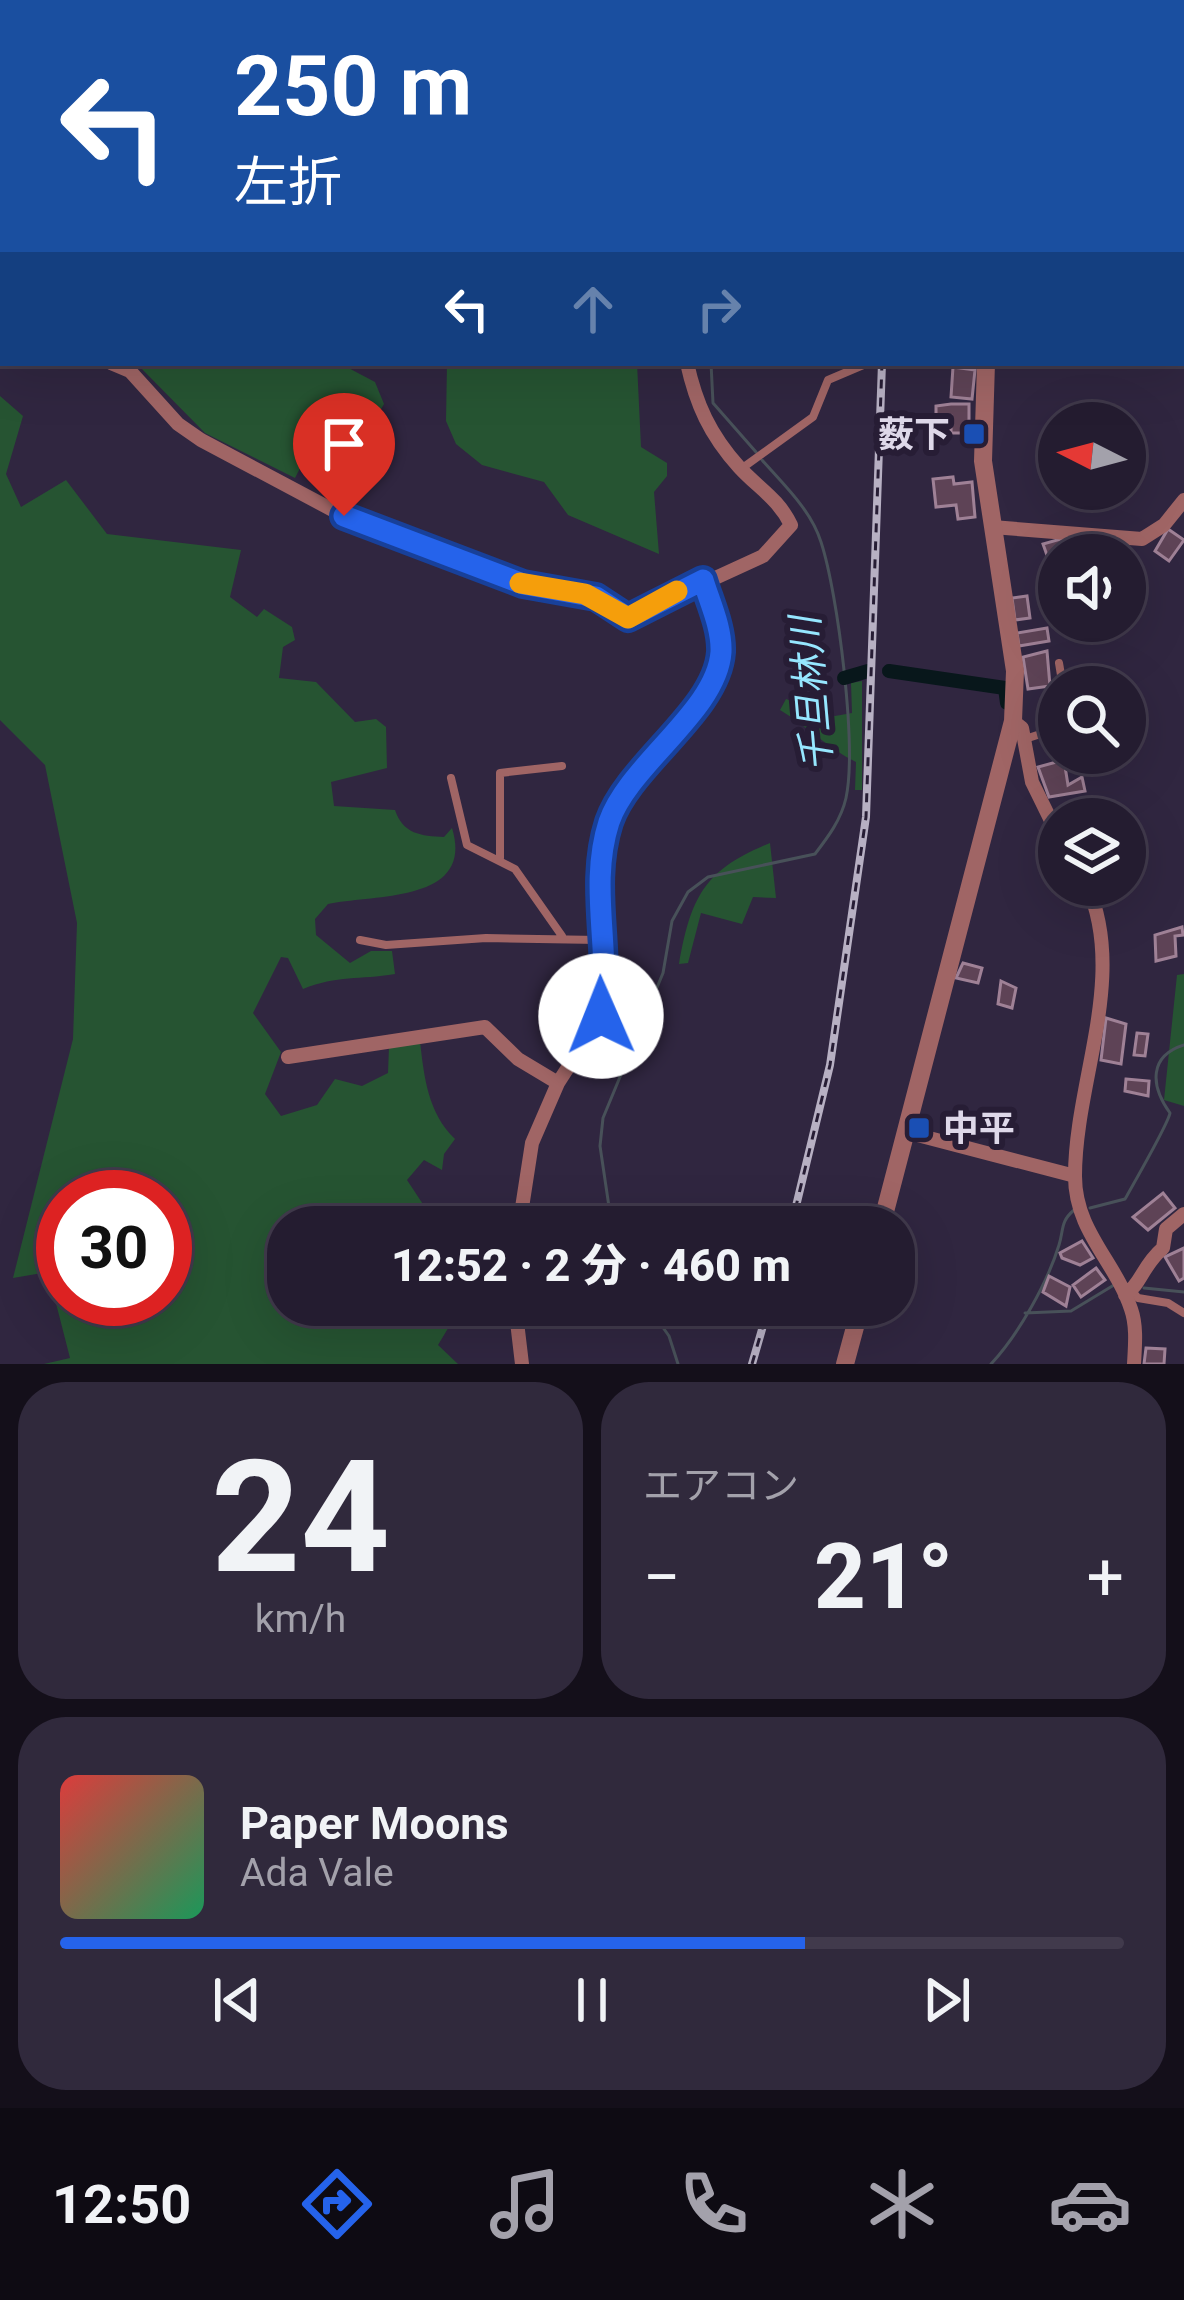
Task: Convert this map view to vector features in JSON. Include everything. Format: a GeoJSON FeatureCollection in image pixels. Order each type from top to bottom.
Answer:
{"type":"FeatureCollection","features":[{"type":"Feature","properties":{"kind":"street"},"geometry":{"type":"LineString","coordinates":[[118,366],[130,371],[178,424],[201,440],[344,516],[537,589],[596,597],[628,618],[763,556],[790,525],[768,490],[740,469],[700,416],[688,366]]}},
{"type":"Feature","properties":{"kind":"street"},"geometry":{"type":"LineString","coordinates":[[887,1206],[1012,721],[1015,671],[981,423],[986,366]]}},
{"type":"Feature","properties":{"kind":"street"},"geometry":{"type":"LineString","coordinates":[[992,527],[1126,541],[1164,525],[1184,500]]}},
{"type":"Feature","properties":{"kind":"street"},"geometry":{"type":"LineString","coordinates":[[521,1206],[526,1163],[558,1083],[601,1016],[598,940],[610,820],[718,669],[720,633],[703,580]]}},
{"type":"Feature","properties":{"kind":"street"},"geometry":{"type":"LineString","coordinates":[[1012,721],[1022,728],[1032,782],[1040,798]]}},
{"type":"Feature","properties":{"kind":"street"},"geometry":{"type":"LineString","coordinates":[[1094,906],[1102,970],[1075,1176],[1082,1221],[1128,1293],[1134,1364]]}},
{"type":"Feature","properties":{"kind":"street"},"geometry":{"type":"LineString","coordinates":[[288,1058],[484,1027],[518,1059],[558,1083]]}},
{"type":"Feature","properties":{"kind":"street"},"geometry":{"type":"LineString","coordinates":[[906,1132],[1075,1176]]}},
{"type":"Feature","properties":{"kind":"street"},"geometry":{"type":"LineString","coordinates":[[1128,1293],[1143,1265],[1163,1248],[1166,1228],[1180,1223]]}},
{"type":"Feature","properties":{"kind":"street"},"geometry":{"type":"LineString","coordinates":[[517,1326],[522,1364]]}},
{"type":"Feature","properties":{"kind":"street"},"geometry":{"type":"LineString","coordinates":[[845,1364],[855,1326]]}},
{"type":"Feature","properties":{"kind":"lane"},"geometry":{"type":"LineString","coordinates":[[740,469],[813,417],[828,380],[861,366]]}},
{"type":"Feature","properties":{"kind":"lane"},"geometry":{"type":"LineString","coordinates":[[1024,740],[1038,735]]}},
{"type":"Feature","properties":{"kind":"lane"},"geometry":{"type":"LineString","coordinates":[[500,858],[500,773],[562,766]]}},
{"type":"Feature","properties":{"kind":"lane"},"geometry":{"type":"LineString","coordinates":[[451,778],[467,844],[514,869],[563,938]]}},
{"type":"Feature","properties":{"kind":"lane"},"geometry":{"type":"LineString","coordinates":[[360,940],[407,945],[598,940]]}},
{"type":"Feature","properties":{"kind":"lane"},"geometry":{"type":"LineString","coordinates":[[1128,1293],[1184,1312]]}},
{"type":"Feature","properties":{"kind":"green space"},"geometry":{"type":"Polygon","coordinates":[[[139,366],[345,366],[375,382],[384,404],[362,442],[315,439],[295,478],[205,433],[139,366]]]}},
{"type":"Feature","properties":{"kind":"green space"},"geometry":{"type":"Polygon","coordinates":[[[447,366],[637,366],[641,447],[667,463],[667,476],[654,492],[659,554],[568,515],[544,482],[482,465],[456,444],[446,421],[447,366]]]}},
{"type":"Feature","properties":{"kind":"green space"},"geometry":{"type":"Polygon","coordinates":[[[0,396],[23,416],[6,474],[21,507],[66,480],[107,534],[241,550],[230,597],[257,617],[264,609],[292,627],[295,640],[283,647],[279,678],[316,682],[355,722],[376,719],[386,727],[387,768],[331,782],[334,806],[395,810],[408,829],[428,836],[444,837],[452,828],[455,852],[449,870],[435,882],[394,895],[328,904],[315,919],[316,935],[350,963],[371,951],[392,951],[395,974],[303,989],[288,958],[281,957],[253,1013],[281,1052],[265,1094],[281,1116],[317,1105],[335,1079],[362,1086],[388,1073],[389,1047],[420,1041],[433,1106],[455,1139],[444,1154],[442,1170],[424,1160],[407,1180],[424,1206],[267,1206],[267,1326],[449,1326],[438,1345],[458,1364],[44,1364],[70,1358],[62,1326],[192,1326],[192,1170],[40,1170],[73,1039],[77,923],[45,765],[0,720],[0,396]]]}},
{"type":"Feature","properties":{"kind":"green space"},"geometry":{"type":"Polygon","coordinates":[[[862,681],[862,790],[855,790],[856,762],[780,710],[786,699],[835,716],[852,713],[851,683],[862,681]]]}},
{"type":"Feature","properties":{"kind":"green space"},"geometry":{"type":"Polygon","coordinates":[[[770,843],[776,898],[753,897],[742,924],[701,913],[688,963],[679,964],[689,920],[705,888],[730,863],[770,843]]]}},
{"type":"Feature","properties":{"kind":"green space"},"geometry":{"type":"Polygon","coordinates":[[[1184,974],[1184,1106],[1164,1100],[1177,975],[1184,974]]]}},
{"type":"Feature","properties":{"kind":"green space"},"geometry":{"type":"Polygon","coordinates":[[[36,1186],[36,1274],[13,1278],[36,1186]]]}},
{"type":"Feature","properties":{"kind":"building"},"geometry":{"type":"Polygon","coordinates":[[[953,367],[975,370],[972,399],[951,397],[953,367]]]}},
{"type":"Feature","properties":{"kind":"building"},"geometry":{"type":"Polygon","coordinates":[[[969,404],[969,433],[951,433],[951,416],[936,415],[936,406],[969,404]]]}},
{"type":"Feature","properties":{"kind":"building"},"geometry":{"type":"Polygon","coordinates":[[[953,477],[954,484],[972,482],[975,517],[958,519],[956,505],[936,507],[933,479],[953,477]]]}},
{"type":"Feature","properties":{"kind":"building"},"geometry":{"type":"Polygon","coordinates":[[[1168,529],[1184,540],[1169,561],[1155,551],[1168,529]]]}},
{"type":"Feature","properties":{"kind":"building"},"geometry":{"type":"Polygon","coordinates":[[[1027,596],[1030,618],[1015,620],[1012,598],[1027,596]]]}},
{"type":"Feature","properties":{"kind":"building"},"geometry":{"type":"Polygon","coordinates":[[[1038,630],[1038,642],[1043,642],[1019,646],[1017,633],[1038,630]]]}},
{"type":"Feature","properties":{"kind":"building"},"geometry":{"type":"Polygon","coordinates":[[[1047,651],[1048,666],[1038,666],[1038,688],[1028,689],[1023,657],[1047,651]]]}},
{"type":"Feature","properties":{"kind":"building"},"geometry":{"type":"Polygon","coordinates":[[[1041,774],[1066,774],[1068,785],[1082,777],[1085,791],[1049,797],[1041,774]]]}},
{"type":"Feature","properties":{"kind":"building"},"geometry":{"type":"Polygon","coordinates":[[[1182,927],[1183,935],[1175,936],[1176,956],[1156,961],[1155,935],[1182,927]]]}},
{"type":"Feature","properties":{"kind":"building"},"geometry":{"type":"Polygon","coordinates":[[[963,963],[982,968],[978,983],[956,978],[963,963]]]}},
{"type":"Feature","properties":{"kind":"building"},"geometry":{"type":"Polygon","coordinates":[[[1001,981],[1016,988],[1012,1008],[998,1004],[1001,981]]]}},
{"type":"Feature","properties":{"kind":"building"},"geometry":{"type":"Polygon","coordinates":[[[1106,1018],[1126,1024],[1121,1064],[1101,1060],[1106,1018]]]}},
{"type":"Feature","properties":{"kind":"building"},"geometry":{"type":"Polygon","coordinates":[[[1137,1033],[1148,1034],[1145,1056],[1134,1055],[1137,1033]]]}},
{"type":"Feature","properties":{"kind":"building"},"geometry":{"type":"Polygon","coordinates":[[[1126,1079],[1149,1081],[1148,1096],[1125,1091],[1126,1079]]]}},
{"type":"Feature","properties":{"kind":"building"},"geometry":{"type":"Polygon","coordinates":[[[1163,1193],[1175,1208],[1148,1230],[1133,1217],[1163,1193]]]}},
{"type":"Feature","properties":{"kind":"building"},"geometry":{"type":"Polygon","coordinates":[[[1082,1241],[1093,1258],[1080,1265],[1062,1258],[1060,1253],[1082,1241]]]}},
{"type":"Feature","properties":{"kind":"building"},"geometry":{"type":"Polygon","coordinates":[[[1184,1248],[1184,1278],[1179,1281],[1165,1257],[1184,1248]]]}},
{"type":"Feature","properties":{"kind":"building"},"geometry":{"type":"Polygon","coordinates":[[[1096,1268],[1105,1280],[1081,1297],[1073,1285],[1096,1268]]]}},
{"type":"Feature","properties":{"kind":"building"},"geometry":{"type":"Polygon","coordinates":[[[1049,1276],[1070,1287],[1066,1306],[1043,1292],[1049,1276]]]}},
{"type":"Feature","properties":{"kind":"building"},"geometry":{"type":"Polygon","coordinates":[[[1146,1348],[1165,1349],[1164,1364],[1144,1364],[1146,1348]]]}},
{"type":"Feature","properties":{"kind":"waterway","name":"千旦林川"},"geometry":{"type":"LineString","coordinates":[[711,366],[713,403],[756,452]]}},
{"type":"Feature","properties":{"kind":"waterway","name":"千旦林川"},"geometry":{"type":"LineString","coordinates":[[609,1206],[600,1146],[603,1118],[663,973],[672,921],[688,892],[708,877],[815,854],[846,798],[847,708],[827,566],[811,519],[762,460]]}},
{"type":"Feature","properties":{"kind":"waterway"},"geometry":{"type":"LineString","coordinates":[[844,678],[868,671]]}},
{"type":"Feature","properties":{"kind":"waterway"},"geometry":{"type":"LineString","coordinates":[[889,671],[1005,688],[1007,703]]}},
{"type":"Feature","properties":{"kind":"waterway"},"geometry":{"type":"LineString","coordinates":[[1090,1208],[1125,1199],[1170,1113],[1156,1082],[1159,1064],[1184,1045]]}},
{"type":"Feature","properties":{"kind":"waterway"},"geometry":{"type":"LineString","coordinates":[[991,1364],[1039,1292],[1064,1222],[1074,1210]]}},
{"type":"Feature","properties":{"kind":"waterway"},"geometry":{"type":"LineString","coordinates":[[1025,1313],[1071,1311],[1114,1285]]}},
{"type":"Feature","properties":{"kind":"waterway"},"geometry":{"type":"LineString","coordinates":[[1144,1288],[1184,1292]]}},
{"type":"Feature","properties":{"kind":"waterway","name":"千旦林川"},"geometry":{"type":"LineString","coordinates":[[662,1326],[678,1364]]}},
{"type":"Feature","properties":{"kind":"railway"},"geometry":{"type":"LineString","coordinates":[[796,1206],[830,1065],[866,817],[882,366]]}},
{"type":"Feature","properties":{"kind":"railway"},"geometry":{"type":"LineString","coordinates":[[752,1364],[763,1326]]}},
{"type":"Feature","properties":{"kind":"slow traffic"},"geometry":{"type":"LineString","coordinates":[[520,583],[596,597],[628,618],[677,591]]}},
{"type":"Feature","properties":{"kind":"place","name":"薮下"},"geometry":{"type":"Point","coordinates":[974,434]}},
{"type":"Feature","properties":{"kind":"place","name":"中平"},"geometry":{"type":"Point","coordinates":[919,1128]}},
{"type":"Feature","properties":{"kind":"route"},"geometry":{"type":"LineString","coordinates":[[344,516],[537,589],[596,597],[628,618],[703,580],[720,633],[718,669],[618,802],[605,839],[598,940],[604,1000],[601,1016]]}}]}
